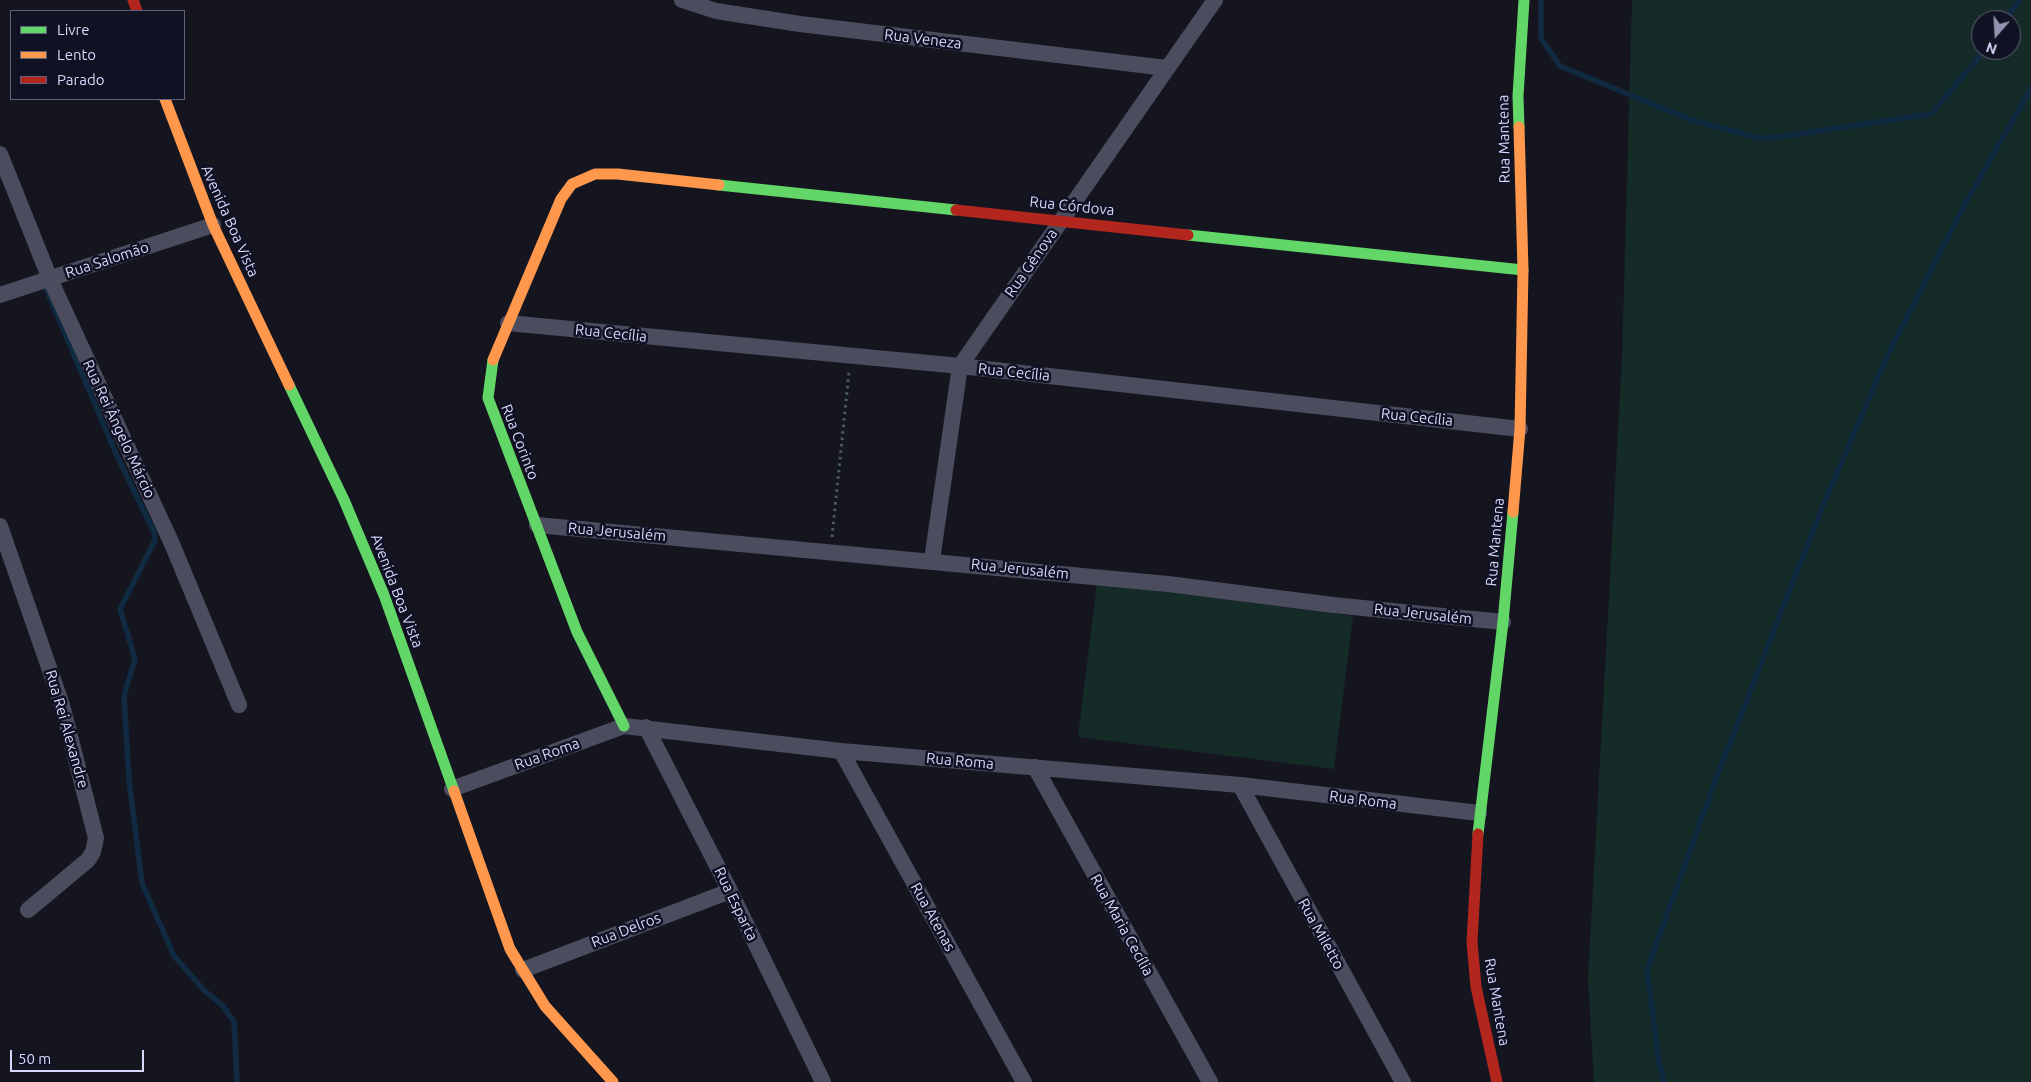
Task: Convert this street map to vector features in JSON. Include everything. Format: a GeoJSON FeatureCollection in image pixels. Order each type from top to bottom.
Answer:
{"type":"FeatureCollection","features":[{"type":"Feature","properties":{"kind":"street","name":"Rua Veneza"},"geometry":{"type":"LineString","coordinates":[[682,0],[716,11],[743,8],[1166,68]]}},
{"type":"Feature","properties":{"kind":"street","name":"Rua Gênova"},"geometry":{"type":"LineString","coordinates":[[932,560],[960,366],[1215,0]]}},
{"type":"Feature","properties":{"kind":"street","name":"Rua Mantena"},"geometry":{"type":"LineString","coordinates":[[1497,1082],[1473,971],[1472,942],[1480,813],[1503,622],[1520,429],[1523,270],[1518,96],[1524,0]]}},
{"type":"Feature","properties":{"kind":"street","name":"Avenida Boa Vista"},"geometry":{"type":"LineString","coordinates":[[165,100],[213,225],[344,500],[384,594],[510,949],[545,1006],[613,1082]]}},
{"type":"Feature","properties":{"kind":"street","name":"Rua Rei Ângelo Márcio"},"geometry":{"type":"LineString","coordinates":[[0,154],[50,279],[172,544],[239,705]]}},
{"type":"Feature","properties":{"kind":"street","name":"Rua Corinto"},"geometry":{"type":"LineString","coordinates":[[618,174],[595,174],[582,178],[566,192],[493,361],[488,398],[577,632],[624,726]]}},
{"type":"Feature","properties":{"kind":"street","name":"Rua Córdova"},"geometry":{"type":"LineString","coordinates":[[618,174],[1523,270]]}},
{"type":"Feature","properties":{"kind":"street","name":"Rua Salomão"},"geometry":{"type":"LineString","coordinates":[[0,295],[213,225]]}},
{"type":"Feature","properties":{"kind":"street","name":"Rua Cecília"},"geometry":{"type":"LineString","coordinates":[[508,323],[960,366],[1520,429]]}},
{"type":"Feature","properties":{"kind":"street","name":"Rua Jerusalém"},"geometry":{"type":"LineString","coordinates":[[537,525],[932,560],[1503,622]]}},
{"type":"Feature","properties":{"kind":"street","name":"Rua Rei Alexandre"},"geometry":{"type":"LineString","coordinates":[[0,526],[62,705],[96,838],[93,852],[88,860],[28,910]]}},
{"type":"Feature","properties":{"kind":"street","name":"Rua Roma"},"geometry":{"type":"LineString","coordinates":[[452,789],[624,726],[646,727],[842,751],[1240,786],[1480,813]]}},
{"type":"Feature","properties":{"kind":"street","name":"Rua Esparta"},"geometry":{"type":"LineString","coordinates":[[646,727],[730,890],[823,1082]]}},
{"type":"Feature","properties":{"kind":"street","name":"Rua Atenas"},"geometry":{"type":"LineString","coordinates":[[842,751],[1024,1082]]}},
{"type":"Feature","properties":{"kind":"street","name":"Rua Maria Cecília"},"geometry":{"type":"LineString","coordinates":[[1035,767],[1210,1082]]}},
{"type":"Feature","properties":{"kind":"street","name":"Rua Miletto"},"geometry":{"type":"LineString","coordinates":[[1240,786],[1403,1082]]}},
{"type":"Feature","properties":{"kind":"street","name":"Rua Delros"},"geometry":{"type":"LineString","coordinates":[[523,970],[730,890]]}},
{"type":"Feature","properties":{"kind":"path"},"geometry":{"type":"LineString","coordinates":[[830,552],[851,356]]}},
{"type":"Feature","properties":{"kind":"green space"},"geometry":{"type":"Polygon","coordinates":[[[1632,0],[2031,0],[2031,1082],[1594,1082],[1588,979],[1622,358],[1632,0]]]}},
{"type":"Feature","properties":{"kind":"green space"},"geometry":{"type":"Polygon","coordinates":[[[1097,583],[1353,616],[1334,769],[1078,737],[1097,583]]]}},
{"type":"Feature","properties":{"kind":"waterway"},"geometry":{"type":"LineString","coordinates":[[1541,0],[1541,38],[1560,66],[1691,120],[1759,138],[1771,138],[1931,114],[1977,60]]}},
{"type":"Feature","properties":{"kind":"waterway"},"geometry":{"type":"LineString","coordinates":[[2012,10],[2020,0]]}},
{"type":"Feature","properties":{"kind":"waterway"},"geometry":{"type":"LineString","coordinates":[[1664,1082],[1659,1062],[1647,970],[1714,784],[1821,510],[1889,352],[1965,204],[2031,88]]}},
{"type":"Feature","properties":{"kind":"waterway"},"geometry":{"type":"LineString","coordinates":[[46,289],[117,456],[154,532],[155,540],[120,609],[135,659],[124,696],[129,780],[142,883],[174,956],[204,990],[223,1006],[234,1022],[237,1082]]}},
{"type":"Feature","properties":{"kind":"traffic: fast"},"geometry":{"type":"LineString","coordinates":[[1519,127],[1518,96],[1524,0]]}},
{"type":"Feature","properties":{"kind":"traffic: fast"},"geometry":{"type":"LineString","coordinates":[[719,185],[956,210]]}},
{"type":"Feature","properties":{"kind":"traffic: fast"},"geometry":{"type":"LineString","coordinates":[[1188,235],[1523,270]]}},
{"type":"Feature","properties":{"kind":"traffic: fast"},"geometry":{"type":"LineString","coordinates":[[493,360],[488,398],[577,632],[624,726]]}},
{"type":"Feature","properties":{"kind":"traffic: fast"},"geometry":{"type":"LineString","coordinates":[[289,385],[344,500],[384,595],[454,791]]}},
{"type":"Feature","properties":{"kind":"traffic: fast"},"geometry":{"type":"LineString","coordinates":[[1478,834],[1503,622],[1513,512]]}},
{"type":"Feature","properties":{"kind":"traffic: slow"},"geometry":{"type":"LineString","coordinates":[[165,100],[213,225],[289,385]]}},
{"type":"Feature","properties":{"kind":"traffic: slow"},"geometry":{"type":"LineString","coordinates":[[1513,512],[1520,429],[1523,270],[1519,127]]}},
{"type":"Feature","properties":{"kind":"traffic: slow"},"geometry":{"type":"LineString","coordinates":[[493,360],[561,199],[572,184],[595,174],[618,174],[719,185]]}},
{"type":"Feature","properties":{"kind":"traffic: slow"},"geometry":{"type":"LineString","coordinates":[[454,791],[510,949],[545,1006],[613,1082]]}},
{"type":"Feature","properties":{"kind":"traffic: jam"},"geometry":{"type":"LineString","coordinates":[[133,0],[137,10]]}},
{"type":"Feature","properties":{"kind":"traffic: jam"},"geometry":{"type":"LineString","coordinates":[[956,210],[1188,235]]}},
{"type":"Feature","properties":{"kind":"traffic: jam"},"geometry":{"type":"LineString","coordinates":[[1478,834],[1472,942],[1476,987],[1497,1082]]}}]}
